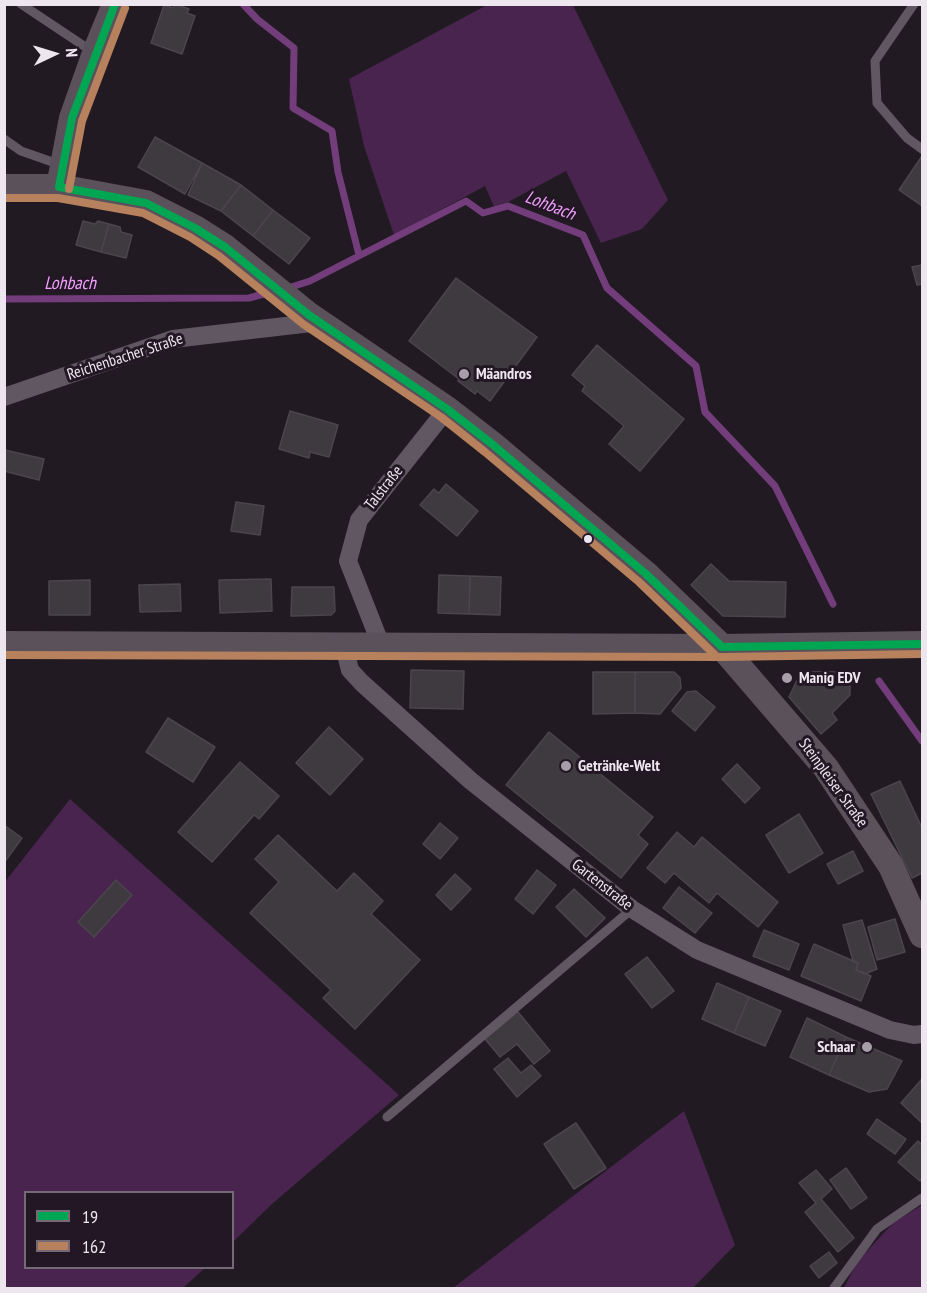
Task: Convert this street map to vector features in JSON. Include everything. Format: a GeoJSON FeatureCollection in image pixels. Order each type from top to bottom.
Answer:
{"type":"FeatureCollection","features":[{"type":"Feature","properties":{"kind":"street"},"geometry":{"type":"LineString","coordinates":[[61,177],[72,118],[95,53],[116,4]]}},
{"type":"Feature","properties":{"kind":"street"},"geometry":{"type":"LineString","coordinates":[[4,187],[61,177],[146,203],[195,228],[225,247],[315,318],[447,409],[490,442],[646,574],[722,647]]}},
{"type":"Feature","properties":{"kind":"street","name":"Reichenbacher Straße"},"geometry":{"type":"LineString","coordinates":[[4,397],[173,339],[315,318]]}},
{"type":"Feature","properties":{"kind":"street","name":"Talstraße"},"geometry":{"type":"LineString","coordinates":[[381,645],[348,561],[359,520],[447,409]]}},
{"type":"Feature","properties":{"kind":"street"},"geometry":{"type":"LineString","coordinates":[[4,644],[722,647],[922,644]]}},
{"type":"Feature","properties":{"kind":"street","name":"Gartenstraße"},"geometry":{"type":"LineString","coordinates":[[344,646],[350,670],[362,683],[471,781],[632,909],[696,950],[890,1030],[914,1035],[922,1034]]}},
{"type":"Feature","properties":{"kind":"street","name":"Steinpleiser Straße"},"geometry":{"type":"LineString","coordinates":[[722,647],[826,768],[891,866],[922,935]]}},
{"type":"Feature","properties":{"kind":"lane"},"geometry":{"type":"LineString","coordinates":[[21,4],[95,53]]}},
{"type":"Feature","properties":{"kind":"lane"},"geometry":{"type":"LineString","coordinates":[[914,4],[875,61],[877,103],[907,138],[922,149]]}},
{"type":"Feature","properties":{"kind":"lane"},"geometry":{"type":"LineString","coordinates":[[4,139],[61,177]]}},
{"type":"Feature","properties":{"kind":"lane"},"geometry":{"type":"LineString","coordinates":[[387,1117],[632,909]]}},
{"type":"Feature","properties":{"kind":"lane"},"geometry":{"type":"LineString","coordinates":[[834,1288],[877,1228],[922,1198]]}},
{"type":"Feature","properties":{"kind":"shaded area"},"geometry":{"type":"Polygon","coordinates":[[[487,5],[573,5],[668,200],[642,229],[601,243],[566,171],[495,209],[485,186],[394,235],[364,146],[349,79],[487,5]]]}},
{"type":"Feature","properties":{"kind":"shaded area"},"geometry":{"type":"Polygon","coordinates":[[[70,799],[399,1095],[272,1204],[234,1241],[234,1191],[24,1191],[24,1269],[204,1269],[183,1288],[5,1288],[4,883],[70,799]]]}},
{"type":"Feature","properties":{"kind":"shaded area"},"geometry":{"type":"Polygon","coordinates":[[[684,1111],[735,1245],[693,1288],[453,1288],[684,1111]]]}},
{"type":"Feature","properties":{"kind":"shaded area"},"geometry":{"type":"Polygon","coordinates":[[[922,1205],[922,1288],[844,1288],[857,1262],[893,1223],[922,1205]]]}},
{"type":"Feature","properties":{"kind":"building"},"geometry":{"type":"Polygon","coordinates":[[[175,4],[189,9],[187,13],[195,16],[182,54],[151,43],[164,5],[173,8],[175,4]]]}},
{"type":"Feature","properties":{"kind":"building"},"geometry":{"type":"Polygon","coordinates":[[[155,137],[202,163],[185,194],[138,167],[155,137]]]}},
{"type":"Feature","properties":{"kind":"building"},"geometry":{"type":"Polygon","coordinates":[[[922,156],[922,206],[899,190],[922,156]]]}},
{"type":"Feature","properties":{"kind":"building"},"geometry":{"type":"Polygon","coordinates":[[[202,163],[241,185],[221,211],[188,195],[202,163]]]}},
{"type":"Feature","properties":{"kind":"building"},"geometry":{"type":"Polygon","coordinates":[[[241,185],[273,210],[253,236],[221,211],[241,185]]]}},
{"type":"Feature","properties":{"kind":"building"},"geometry":{"type":"Polygon","coordinates":[[[273,210],[310,238],[289,264],[253,236],[273,210]]]}},
{"type":"Feature","properties":{"kind":"building"},"geometry":{"type":"Polygon","coordinates":[[[83,221],[109,224],[101,252],[76,245],[83,221]]]}},
{"type":"Feature","properties":{"kind":"building"},"geometry":{"type":"Polygon","coordinates":[[[109,224],[120,227],[121,232],[132,235],[126,258],[101,252],[109,224]]]}},
{"type":"Feature","properties":{"kind":"building"},"geometry":{"type":"Polygon","coordinates":[[[922,265],[922,284],[917,285],[912,267],[922,265]]]}},
{"type":"Feature","properties":{"kind":"building"},"geometry":{"type":"Polygon","coordinates":[[[456,278],[537,337],[490,401],[477,391],[475,394],[409,341],[456,278]]]}},
{"type":"Feature","properties":{"kind":"building"},"geometry":{"type":"Polygon","coordinates":[[[597,345],[684,419],[640,471],[609,444],[624,426],[582,391],[585,386],[572,375],[597,345]]]}},
{"type":"Feature","properties":{"kind":"building"},"geometry":{"type":"Polygon","coordinates":[[[290,411],[338,425],[329,457],[310,452],[309,458],[279,449],[290,411]]]}},
{"type":"Feature","properties":{"kind":"building"},"geometry":{"type":"Polygon","coordinates":[[[5,450],[44,459],[39,480],[4,471],[5,450]]]}},
{"type":"Feature","properties":{"kind":"building"},"geometry":{"type":"Polygon","coordinates":[[[446,484],[478,511],[457,536],[420,505],[434,489],[439,493],[446,484]]]}},
{"type":"Feature","properties":{"kind":"building"},"geometry":{"type":"Polygon","coordinates":[[[236,502],[264,506],[260,535],[231,531],[236,502]]]}},
{"type":"Feature","properties":{"kind":"building"},"geometry":{"type":"Polygon","coordinates":[[[711,564],[729,581],[786,582],[785,617],[723,616],[691,585],[711,564]]]}},
{"type":"Feature","properties":{"kind":"building"},"geometry":{"type":"Polygon","coordinates":[[[439,575],[470,576],[469,614],[438,613],[439,575]]]}},
{"type":"Feature","properties":{"kind":"building"},"geometry":{"type":"Polygon","coordinates":[[[470,576],[501,577],[500,615],[469,614],[470,576]]]}},
{"type":"Feature","properties":{"kind":"building"},"geometry":{"type":"Polygon","coordinates":[[[271,579],[272,611],[220,613],[219,580],[271,579]]]}},
{"type":"Feature","properties":{"kind":"building"},"geometry":{"type":"Polygon","coordinates":[[[90,580],[90,615],[49,615],[49,581],[90,580]]]}},
{"type":"Feature","properties":{"kind":"building"},"geometry":{"type":"Polygon","coordinates":[[[180,584],[181,611],[140,612],[139,585],[180,584]]]}},
{"type":"Feature","properties":{"kind":"building"},"geometry":{"type":"Polygon","coordinates":[[[292,587],[334,587],[335,611],[331,615],[291,616],[292,587]]]}},
{"type":"Feature","properties":{"kind":"building"},"geometry":{"type":"Polygon","coordinates":[[[411,670],[464,671],[463,709],[410,708],[411,670]]]}},
{"type":"Feature","properties":{"kind":"building"},"geometry":{"type":"Polygon","coordinates":[[[593,672],[635,672],[635,713],[593,714],[593,672]]]}},
{"type":"Feature","properties":{"kind":"building"},"geometry":{"type":"Polygon","coordinates":[[[635,672],[674,672],[680,678],[681,688],[660,714],[635,713],[635,672]]]}},
{"type":"Feature","properties":{"kind":"building"},"geometry":{"type":"Polygon","coordinates":[[[801,672],[850,672],[850,695],[832,713],[837,720],[821,734],[789,697],[801,672]]]}},
{"type":"Feature","properties":{"kind":"building"},"geometry":{"type":"Polygon","coordinates":[[[696,691],[715,707],[695,731],[672,711],[687,692],[696,691]]]}},
{"type":"Feature","properties":{"kind":"building"},"geometry":{"type":"Polygon","coordinates":[[[168,718],[215,747],[193,782],[146,752],[168,718]]]}},
{"type":"Feature","properties":{"kind":"building"},"geometry":{"type":"Polygon","coordinates":[[[329,727],[363,759],[330,795],[296,763],[329,727]]]}},
{"type":"Feature","properties":{"kind":"building"},"geometry":{"type":"Polygon","coordinates":[[[549,732],[653,817],[638,835],[648,844],[621,878],[506,785],[549,732]]]}},
{"type":"Feature","properties":{"kind":"building"},"geometry":{"type":"Polygon","coordinates":[[[240,762],[279,796],[259,819],[254,815],[212,862],[178,832],[240,762]]]}},
{"type":"Feature","properties":{"kind":"building"},"geometry":{"type":"Polygon","coordinates":[[[737,764],[760,788],[745,803],[722,779],[737,764]]]}},
{"type":"Feature","properties":{"kind":"building"},"geometry":{"type":"Polygon","coordinates":[[[900,781],[922,828],[922,873],[912,878],[871,794],[900,781]]]}},
{"type":"Feature","properties":{"kind":"building"},"geometry":{"type":"Polygon","coordinates":[[[799,814],[823,853],[789,873],[766,835],[799,814]]]}},
{"type":"Feature","properties":{"kind":"building"},"geometry":{"type":"Polygon","coordinates":[[[440,823],[458,838],[440,859],[423,844],[440,823]]]}},
{"type":"Feature","properties":{"kind":"building"},"geometry":{"type":"Polygon","coordinates":[[[4,825],[22,838],[4,863],[4,825]]]}},
{"type":"Feature","properties":{"kind":"building"},"geometry":{"type":"Polygon","coordinates":[[[677,832],[694,847],[702,837],[778,902],[758,927],[717,893],[709,903],[674,873],[665,883],[647,868],[677,832]]]}},
{"type":"Feature","properties":{"kind":"building"},"geometry":{"type":"Polygon","coordinates":[[[278,835],[337,891],[354,873],[383,901],[371,914],[420,960],[355,1029],[323,998],[331,990],[250,913],[279,882],[255,859],[278,835]]]}},
{"type":"Feature","properties":{"kind":"building"},"geometry":{"type":"Polygon","coordinates":[[[853,851],[863,871],[838,884],[827,864],[853,851]]]}},
{"type":"Feature","properties":{"kind":"building"},"geometry":{"type":"Polygon","coordinates":[[[537,870],[556,885],[533,914],[515,899],[537,870]]]}},
{"type":"Feature","properties":{"kind":"building"},"geometry":{"type":"Polygon","coordinates":[[[455,874],[471,889],[451,910],[436,895],[455,874]]]}},
{"type":"Feature","properties":{"kind":"building"},"geometry":{"type":"Polygon","coordinates":[[[116,880],[132,895],[94,937],[78,922],[116,880]]]}},
{"type":"Feature","properties":{"kind":"building"},"geometry":{"type":"Polygon","coordinates":[[[679,887],[712,913],[695,933],[663,908],[679,887]]]}},
{"type":"Feature","properties":{"kind":"building"},"geometry":{"type":"Polygon","coordinates":[[[574,889],[605,918],[586,937],[556,907],[574,889]]]}},
{"type":"Feature","properties":{"kind":"building"},"geometry":{"type":"Polygon","coordinates":[[[895,919],[905,952],[877,960],[868,927],[895,919]]]}},
{"type":"Feature","properties":{"kind":"building"},"geometry":{"type":"Polygon","coordinates":[[[862,920],[877,969],[865,974],[856,970],[858,963],[853,961],[843,925],[862,920]]]}},
{"type":"Feature","properties":{"kind":"building"},"geometry":{"type":"Polygon","coordinates":[[[764,930],[799,944],[789,970],[753,956],[764,930]]]}},
{"type":"Feature","properties":{"kind":"building"},"geometry":{"type":"Polygon","coordinates":[[[814,944],[858,963],[856,970],[871,976],[861,1001],[801,976],[814,944]]]}},
{"type":"Feature","properties":{"kind":"building"},"geometry":{"type":"Polygon","coordinates":[[[647,957],[674,991],[652,1008],[625,974],[647,957]]]}},
{"type":"Feature","properties":{"kind":"building"},"geometry":{"type":"Polygon","coordinates":[[[717,983],[749,997],[734,1033],[702,1019],[717,983]]]}},
{"type":"Feature","properties":{"kind":"building"},"geometry":{"type":"Polygon","coordinates":[[[749,997],[781,1011],[765,1046],[734,1033],[749,997]]]}},
{"type":"Feature","properties":{"kind":"building"},"geometry":{"type":"Polygon","coordinates":[[[518,1012],[550,1051],[534,1064],[517,1044],[500,1057],[485,1039],[518,1012]]]}},
{"type":"Feature","properties":{"kind":"building"},"geometry":{"type":"Polygon","coordinates":[[[807,1018],[846,1037],[829,1075],[790,1057],[807,1018]]]}},
{"type":"Feature","properties":{"kind":"building"},"geometry":{"type":"Polygon","coordinates":[[[846,1037],[902,1061],[887,1089],[869,1092],[829,1075],[846,1037]]]}},
{"type":"Feature","properties":{"kind":"building"},"geometry":{"type":"Polygon","coordinates":[[[508,1058],[521,1073],[531,1065],[541,1076],[517,1097],[494,1069],[508,1058]]]}},
{"type":"Feature","properties":{"kind":"building"},"geometry":{"type":"Polygon","coordinates":[[[922,1079],[922,1123],[901,1103],[922,1079]]]}},
{"type":"Feature","properties":{"kind":"building"},"geometry":{"type":"Polygon","coordinates":[[[877,1119],[906,1139],[895,1154],[867,1134],[877,1119]]]}},
{"type":"Feature","properties":{"kind":"building"},"geometry":{"type":"Polygon","coordinates":[[[576,1123],[606,1168],[574,1189],[544,1144],[576,1123]]]}},
{"type":"Feature","properties":{"kind":"building"},"geometry":{"type":"Polygon","coordinates":[[[918,1141],[922,1145],[922,1179],[920,1181],[898,1162],[918,1141]]]}},
{"type":"Feature","properties":{"kind":"building"},"geometry":{"type":"Polygon","coordinates":[[[846,1168],[867,1198],[851,1209],[830,1180],[846,1168]]]}},
{"type":"Feature","properties":{"kind":"building"},"geometry":{"type":"Polygon","coordinates":[[[816,1170],[832,1189],[821,1199],[854,1238],[838,1252],[805,1212],[816,1203],[799,1183],[816,1170]]]}},
{"type":"Feature","properties":{"kind":"building"},"geometry":{"type":"Polygon","coordinates":[[[829,1252],[837,1263],[819,1278],[810,1266],[829,1252]]]}},
{"type":"Feature","properties":{"kind":"waterway"},"geometry":{"type":"LineString","coordinates":[[243,4],[257,19],[294,48],[293,108],[332,131],[338,172],[359,255]]}},
{"type":"Feature","properties":{"kind":"waterway","name":"Lohbach"},"geometry":{"type":"LineString","coordinates":[[285,289],[310,281],[466,201],[483,213],[508,206],[583,235],[607,288],[696,366],[705,412],[775,486],[833,604]]}},
{"type":"Feature","properties":{"kind":"waterway","name":"Lohbach"},"geometry":{"type":"LineString","coordinates":[[4,299],[249,298],[271,292]]}},
{"type":"Feature","properties":{"kind":"waterway","name":"Lohbach"},"geometry":{"type":"LineString","coordinates":[[879,681],[922,741]]}},
{"type":"Feature","properties":{"kind":"transit line","name":"19"},"geometry":{"type":"LineString","coordinates":[[59,187],[72,118],[115,4]]}},
{"type":"Feature","properties":{"kind":"transit line","name":"162"},"geometry":{"type":"LineString","coordinates":[[69,189],[82,121],[125,8]]}},
{"type":"Feature","properties":{"kind":"transit line","name":"19"},"geometry":{"type":"LineString","coordinates":[[59,187],[146,203],[195,228],[225,247],[309,315],[447,409],[492,444],[646,574],[722,647]]}},
{"type":"Feature","properties":{"kind":"transit line","name":"162"},"geometry":{"type":"LineString","coordinates":[[4,198],[58,198],[143,213],[190,237],[219,256],[303,324],[441,417],[485,452],[639,582],[715,655]]}},
{"type":"Feature","properties":{"kind":"transit line","name":"19"},"geometry":{"type":"LineString","coordinates":[[722,647],[922,644]]}},
{"type":"Feature","properties":{"kind":"transit line","name":"162"},"geometry":{"type":"LineString","coordinates":[[4,655],[722,657],[922,654]]}},
{"type":"Feature","properties":{"kind":"place","name":"Mäandros"},"geometry":{"type":"Point","coordinates":[464,374]}},
{"type":"Feature","properties":{"kind":"place","name":"Manig EDV"},"geometry":{"type":"Point","coordinates":[787,678]}},
{"type":"Feature","properties":{"kind":"place","name":"Getränke-Welt"},"geometry":{"type":"Point","coordinates":[566,766]}},
{"type":"Feature","properties":{"kind":"place","name":"Schaar"},"geometry":{"type":"Point","coordinates":[867,1047]}}]}
